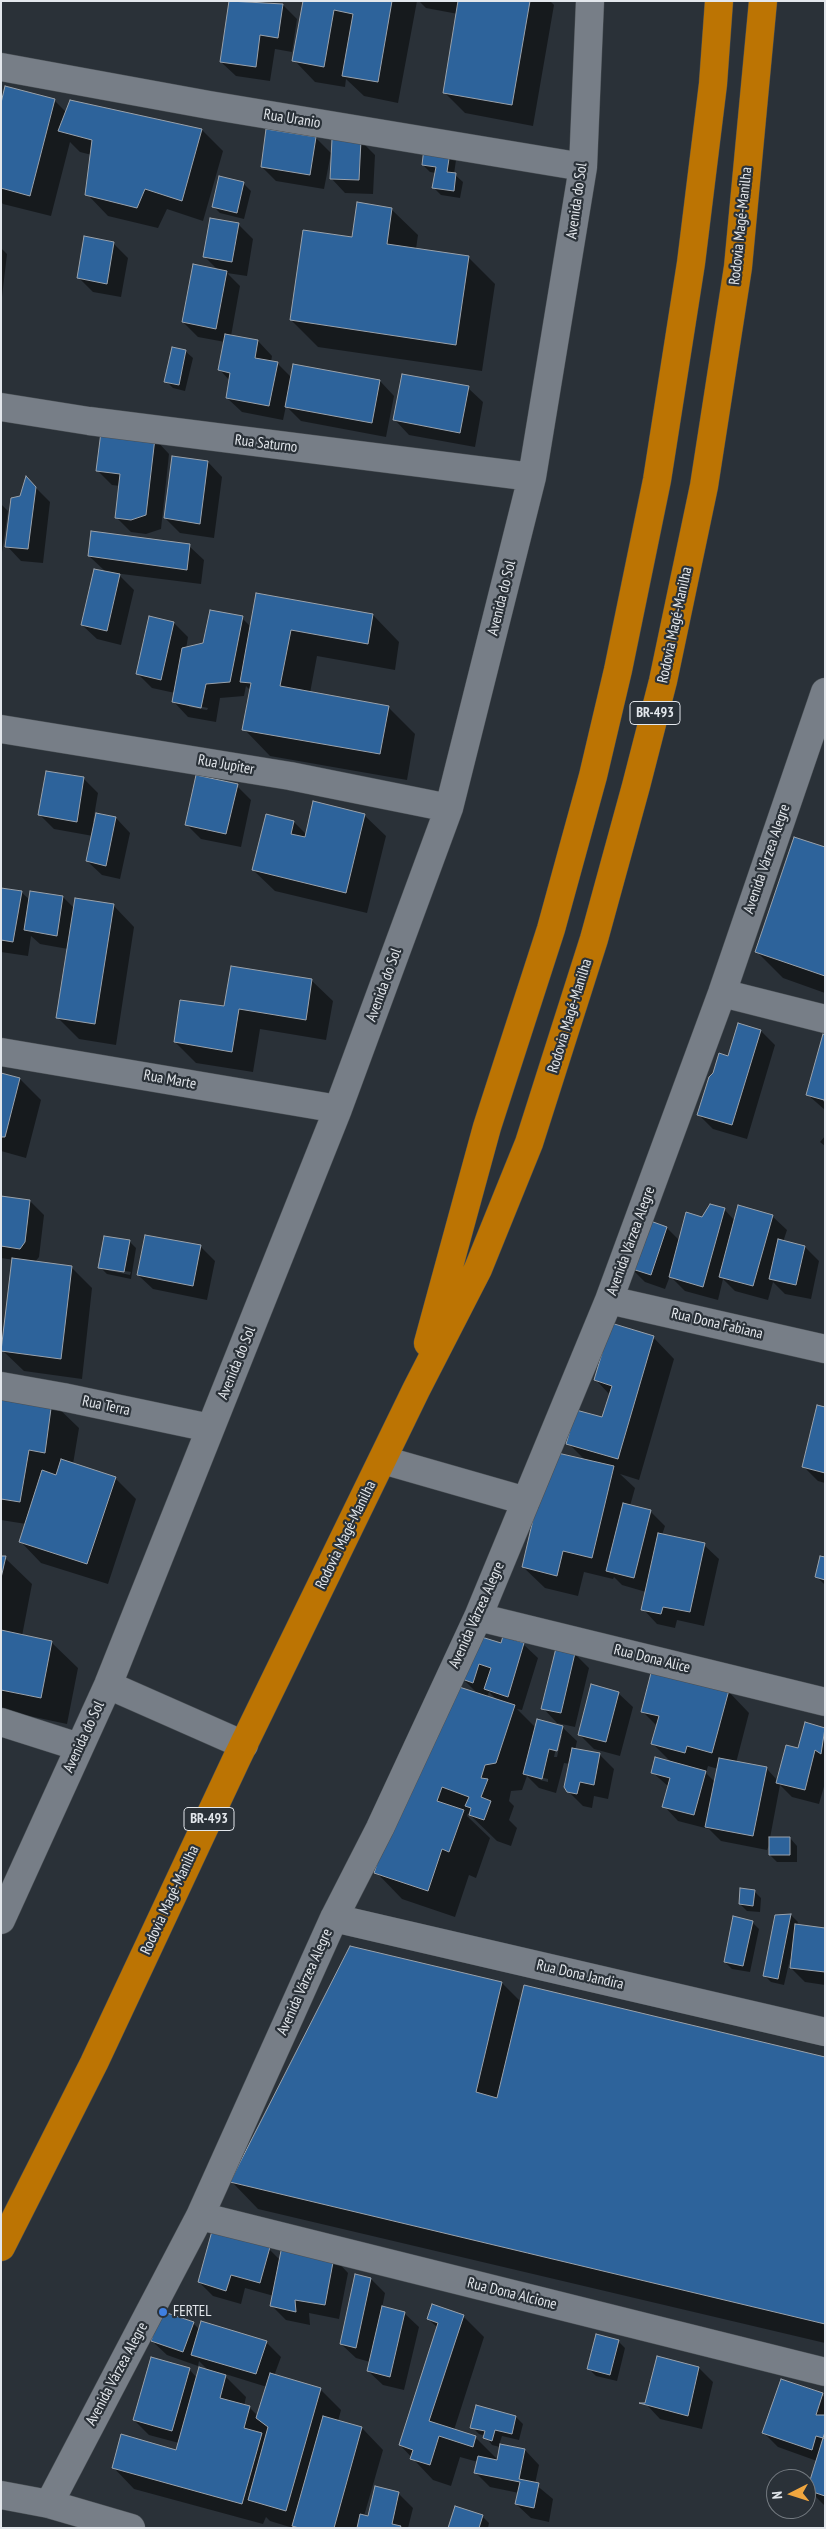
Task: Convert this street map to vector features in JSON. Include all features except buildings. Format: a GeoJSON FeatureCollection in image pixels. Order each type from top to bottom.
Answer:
{"type":"FeatureCollection","features":[{"type":"Feature","properties":{"kind":"highway","name":"Rodovia Magé-Manilha"},"geometry":{"type":"LineString","coordinates":[[416,1390],[450,1258],[487,1127],[551,929],[593,776],[618,670],[657,480],[691,263],[713,84],[719,1]]}},
{"type":"Feature","properties":{"kind":"highway","name":"Rodovia Magé-Manilha"},"geometry":{"type":"LineString","coordinates":[[1,2247],[94,2063],[244,1745],[416,1390],[478,1269],[529,1143],[594,939],[663,681],[704,486],[738,267],[763,1]]}},
{"type":"Feature","properties":{"kind":"street","name":"Avenida do Sol"},"geometry":{"type":"LineString","coordinates":[[1,1920],[108,1685],[338,1109],[449,808],[532,477],[583,167],[590,1]]}},
{"type":"Feature","properties":{"kind":"street","name":"Rua Uranio"},"geometry":{"type":"LineString","coordinates":[[1,67],[209,105],[583,167]]}},
{"type":"Feature","properties":{"kind":"street","name":"Rua Saturno"},"geometry":{"type":"LineString","coordinates":[[1,407],[89,421],[532,477]]}},
{"type":"Feature","properties":{"kind":"street","name":"Avenida Várzea Alegre"},"geometry":{"type":"LineString","coordinates":[[49,2504],[200,2216],[334,1918],[380,1828],[478,1617],[609,1300],[722,993],[825,692]]}},
{"type":"Feature","properties":{"kind":"street","name":"Rua Jupiter"},"geometry":{"type":"LineString","coordinates":[[1,729],[254,770],[449,808]]}},
{"type":"Feature","properties":{"kind":"street"},"geometry":{"type":"LineString","coordinates":[[722,993],[825,1019]]}},
{"type":"Feature","properties":{"kind":"street","name":"Rua Marte"},"geometry":{"type":"LineString","coordinates":[[1,1052],[338,1109]]}},
{"type":"Feature","properties":{"kind":"street","name":"Rua Dona Fabiana"},"geometry":{"type":"LineString","coordinates":[[609,1300],[825,1349]]}},
{"type":"Feature","properties":{"kind":"street","name":"Rua Terra"},"geometry":{"type":"LineString","coordinates":[[1,1386],[210,1428]]}},
{"type":"Feature","properties":{"kind":"street"},"geometry":{"type":"LineString","coordinates":[[383,1460],[526,1501]]}},
{"type":"Feature","properties":{"kind":"street","name":"Rua Dona Alice"},"geometry":{"type":"LineString","coordinates":[[478,1617],[825,1702]]}},
{"type":"Feature","properties":{"kind":"street"},"geometry":{"type":"LineString","coordinates":[[108,1685],[244,1745]]}},
{"type":"Feature","properties":{"kind":"street"},"geometry":{"type":"LineString","coordinates":[[1,1722],[79,1747]]}},
{"type":"Feature","properties":{"kind":"street","name":"Rua Dona Jandira"},"geometry":{"type":"LineString","coordinates":[[334,1918],[825,2032]]}},
{"type":"Feature","properties":{"kind":"street","name":"Rua Dona Alcione"},"geometry":{"type":"LineString","coordinates":[[200,2216],[825,2372]]}},
{"type":"Feature","properties":{"kind":"street"},"geometry":{"type":"LineString","coordinates":[[1,2495],[49,2504],[131,2528]]}},
{"type":"Feature","properties":{"kind":"place","name":"FERTEL"},"geometry":{"type":"Point","coordinates":[163,2312]}}]}
